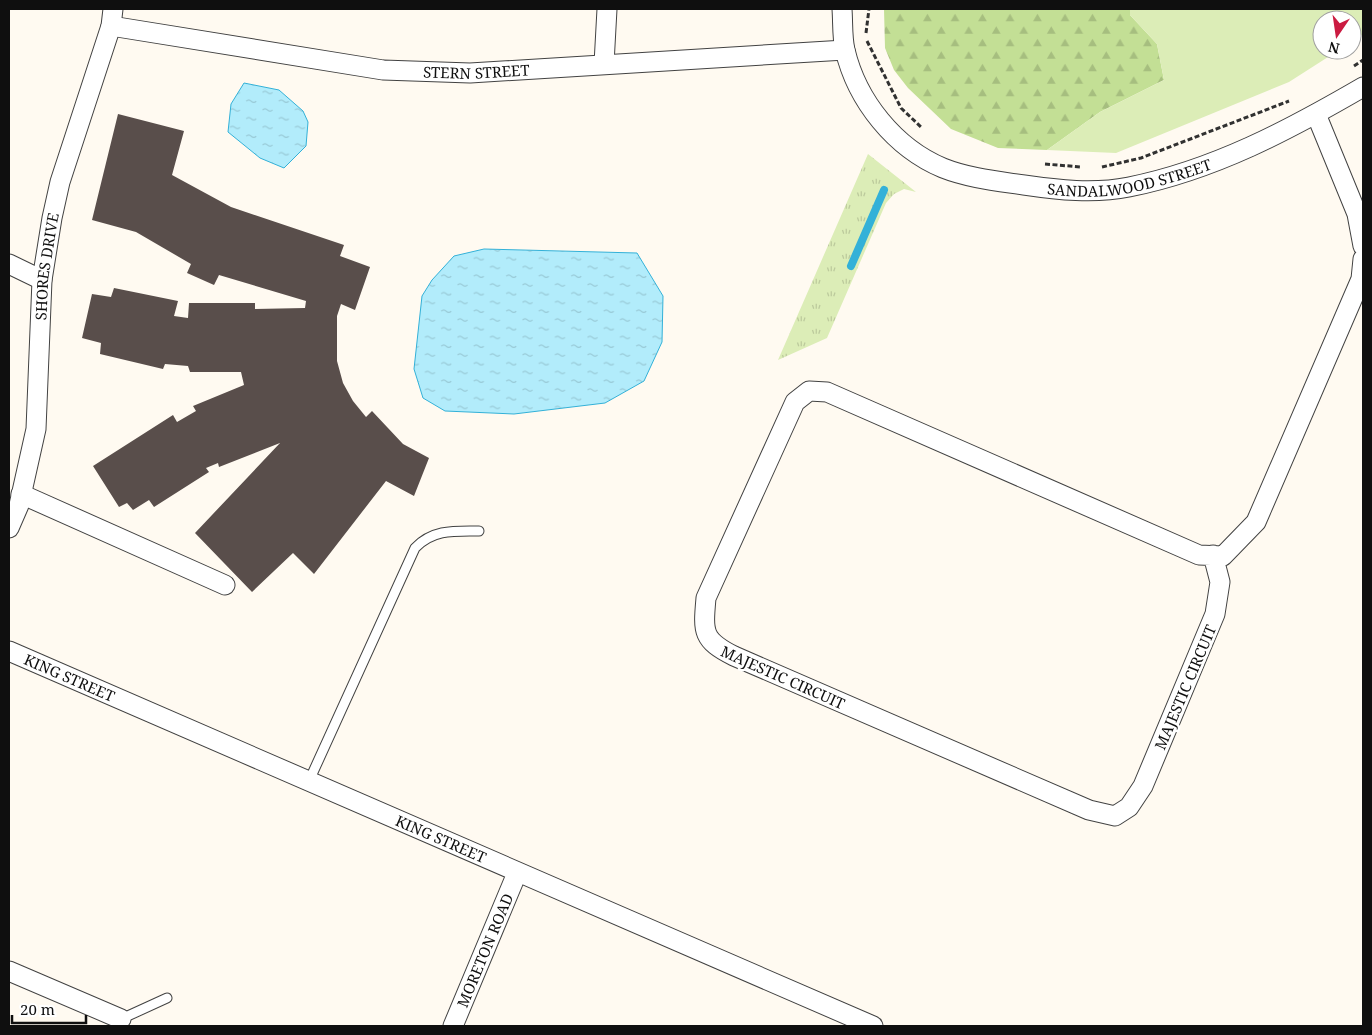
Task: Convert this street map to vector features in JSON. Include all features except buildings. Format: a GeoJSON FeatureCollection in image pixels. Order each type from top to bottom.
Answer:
{"type":"FeatureCollection","features":[{"type":"Feature","properties":{"kind":"street"},"geometry":{"type":"LineString","coordinates":[[604,64],[607,9]]}},
{"type":"Feature","properties":{"kind":"street","name":"SANDALWOOD STREET"},"geometry":{"type":"LineString","coordinates":[[842,9],[845,50],[861,90],[873,112],[890,132],[920,157],[944,168],[999,181],[1048,188],[1089,191],[1130,187],[1222,161],[1316,114],[1363,87]]}},
{"type":"Feature","properties":{"kind":"street","name":"STERN STREET"},"geometry":{"type":"LineString","coordinates":[[112,17],[383,70],[470,73],[845,50]]}},
{"type":"Feature","properties":{"kind":"street","name":"SHORES DRIVE"},"geometry":{"type":"LineString","coordinates":[[9,528],[36,429],[42,280],[60,182],[112,17]]}},
{"type":"Feature","properties":{"kind":"street"},"geometry":{"type":"LineString","coordinates":[[1316,114],[1357,214],[1363,246]]}},
{"type":"Feature","properties":{"kind":"street"},"geometry":{"type":"LineString","coordinates":[[1214,555],[1223,556],[1256,522],[1361,279],[1363,259]]}},
{"type":"Feature","properties":{"kind":"street"},"geometry":{"type":"LineString","coordinates":[[9,264],[42,280]]}},
{"type":"Feature","properties":{"kind":"street","name":"MAJESTIC CIRCUIT"},"geometry":{"type":"LineString","coordinates":[[809,391],[827,392],[1200,555],[1214,555],[1220,582],[1216,614],[1144,786],[1129,807],[1115,816],[1089,810],[734,656],[714,646],[704,626],[706,598],[795,402],[809,391]]}},
{"type":"Feature","properties":{"kind":"street"},"geometry":{"type":"LineString","coordinates":[[16,499],[225,585]]}},
{"type":"Feature","properties":{"kind":"street","name":"KING STREET"},"geometry":{"type":"LineString","coordinates":[[9,651],[873,1026]]}},
{"type":"Feature","properties":{"kind":"street","name":"MORETON ROAD"},"geometry":{"type":"LineString","coordinates":[[453,1026],[517,873]]}},
{"type":"Feature","properties":{"kind":"street"},"geometry":{"type":"LineString","coordinates":[[9,970],[122,1023]]}},
{"type":"Feature","properties":{"kind":"lane"},"geometry":{"type":"LineString","coordinates":[[309,781],[415,548],[425,538],[444,532],[479,530]]}},
{"type":"Feature","properties":{"kind":"lane"},"geometry":{"type":"LineString","coordinates":[[122,1023],[167,998]]}},
{"type":"Feature","properties":{"kind":"path"},"geometry":{"type":"LineString","coordinates":[[869,9],[866,39],[901,108],[927,132]]}},
{"type":"Feature","properties":{"kind":"path"},"geometry":{"type":"LineString","coordinates":[[1348,69],[1363,60]]}},
{"type":"Feature","properties":{"kind":"path"},"geometry":{"type":"LineString","coordinates":[[1096,168],[1141,158],[1294,100]]}},
{"type":"Feature","properties":{"kind":"path"},"geometry":{"type":"LineString","coordinates":[[1036,163],[1086,167]]}},
{"type":"Feature","properties":{"kind":"green space"},"geometry":{"type":"Polygon","coordinates":[[[884,9],[1130,9],[1130,15],[1157,44],[1164,80],[1100,112],[1047,150],[998,148],[951,129],[908,88],[894,70],[885,48],[884,9]]]}},
{"type":"Feature","properties":{"kind":"green space"},"geometry":{"type":"Polygon","coordinates":[[[1130,9],[1363,9],[1363,34],[1362,10],[1312,10],[1312,60],[1323,60],[1289,82],[1116,153],[1047,150],[1100,112],[1164,80],[1157,44],[1130,15],[1130,9]]]}},
{"type":"Feature","properties":{"kind":"green space"},"geometry":{"type":"Polygon","coordinates":[[[868,154],[916,192],[904,189],[894,194],[886,203],[827,338],[778,360],[868,154]]]}},
{"type":"Feature","properties":{"kind":"water"},"geometry":{"type":"Polygon","coordinates":[[[244,83],[279,90],[303,111],[308,122],[306,146],[284,168],[260,158],[228,132],[231,104],[244,83]]]}},
{"type":"Feature","properties":{"kind":"water"},"geometry":{"type":"Polygon","coordinates":[[[484,249],[637,253],[663,296],[662,342],[644,381],[605,403],[514,414],[445,411],[423,398],[414,369],[422,296],[432,280],[454,256],[484,249]]]}},
{"type":"Feature","properties":{"kind":"waterway"},"geometry":{"type":"LineString","coordinates":[[851,266],[884,190]]}}]}
